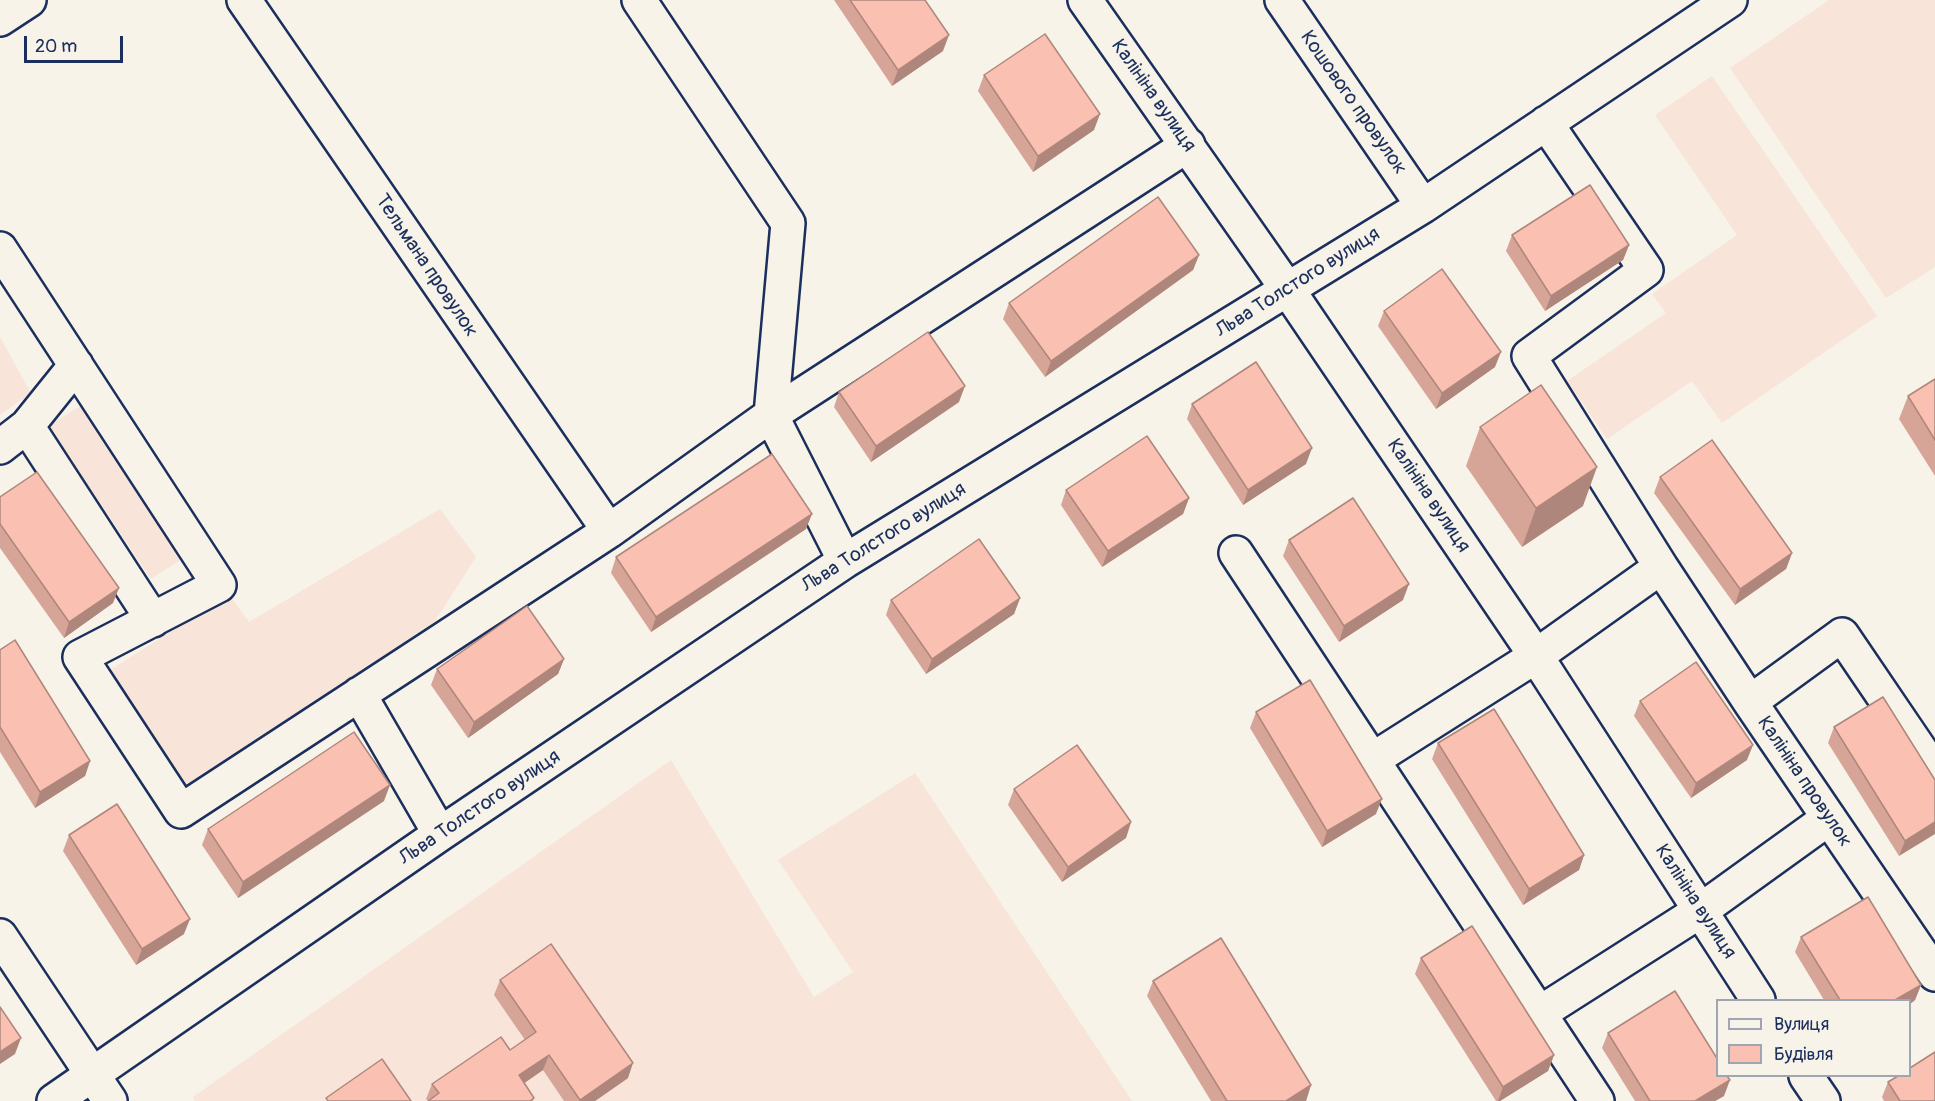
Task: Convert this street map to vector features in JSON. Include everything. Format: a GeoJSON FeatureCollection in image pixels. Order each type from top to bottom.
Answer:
{"type":"FeatureCollection","features":[{"type":"Feature","properties":{"kind":"street"},"geometry":{"type":"LineString","coordinates":[[0,19],[28,0]]}},
{"type":"Feature","properties":{"kind":"street","name":"Тельмана провулок"},"geometry":{"type":"LineString","coordinates":[[244,0],[609,531]]}},
{"type":"Feature","properties":{"kind":"street"},"geometry":{"type":"LineString","coordinates":[[639,0],[788,223],[771,415],[845,561]]}},
{"type":"Feature","properties":{"kind":"street","name":"Калініна вулиця"},"geometry":{"type":"LineString","coordinates":[[1085,0],[1288,290],[1536,656],[1757,999]]}},
{"type":"Feature","properties":{"kind":"street","name":"Кошового провулок"},"geometry":{"type":"LineString","coordinates":[[1282,0],[1423,206]]}},
{"type":"Feature","properties":{"kind":"street","name":"Льва Толстого вулиця"},"geometry":{"type":"LineString","coordinates":[[54,1101],[440,834],[845,561],[1423,206],[1730,0]]}},
{"type":"Feature","properties":{"kind":"street"},"geometry":{"type":"LineString","coordinates":[[1546,123],[1646,270],[1529,356],[1661,567],[1750,702]]}},
{"type":"Feature","properties":{"kind":"street"},"geometry":{"type":"LineString","coordinates":[[0,249],[219,585],[80,657],[181,811],[609,531],[771,415],[1188,145]]}},
{"type":"Feature","properties":{"kind":"street"},"geometry":{"type":"LineString","coordinates":[[0,447],[27,426],[76,365]]}},
{"type":"Feature","properties":{"kind":"street"},"geometry":{"type":"LineString","coordinates":[[27,426],[153,620]]}},
{"type":"Feature","properties":{"kind":"street"},"geometry":{"type":"LineString","coordinates":[[1236,553],[1598,1101]]}},
{"type":"Feature","properties":{"kind":"street"},"geometry":{"type":"LineString","coordinates":[[1372,760],[1536,656],[1661,567]]}},
{"type":"Feature","properties":{"kind":"street","name":"Калініна провулок"},"geometry":{"type":"LineString","coordinates":[[1935,772],[1842,635],[1750,702],[1935,974]]}},
{"type":"Feature","properties":{"kind":"street"},"geometry":{"type":"LineString","coordinates":[[358,694],[440,834]]}},
{"type":"Feature","properties":{"kind":"street"},"geometry":{"type":"LineString","coordinates":[[1540,1013],[1700,910],[1829,818]]}},
{"type":"Feature","properties":{"kind":"street"},"geometry":{"type":"LineString","coordinates":[[0,936],[110,1101]]}},
{"type":"Feature","properties":{"kind":"street"},"geometry":{"type":"LineString","coordinates":[[1807,1077],[1822,1101]]}},
{"type":"Feature","properties":{"kind":"shaded area"},"geometry":{"type":"Polygon","coordinates":[[[1829,0],[1935,0],[1935,267],[1886,298],[1730,68],[1829,0]]]}},
{"type":"Feature","properties":{"kind":"shaded area"},"geometry":{"type":"Polygon","coordinates":[[[1712,76],[1877,316],[1722,423],[1692,381],[1607,439],[1567,381],[1666,313],[1652,294],[1737,235],[1655,115],[1712,76]]]}},
{"type":"Feature","properties":{"kind":"shaded area"},"geometry":{"type":"Polygon","coordinates":[[[0,337],[31,393],[0,415],[0,337]]]}},
{"type":"Feature","properties":{"kind":"shaded area"},"geometry":{"type":"Polygon","coordinates":[[[84,404],[185,557],[151,579],[48,426],[84,404]]]}},
{"type":"Feature","properties":{"kind":"shaded area"},"geometry":{"type":"Polygon","coordinates":[[[440,509],[476,557],[435,621],[187,789],[110,670],[229,595],[249,622],[440,509]]]}},
{"type":"Feature","properties":{"kind":"shaded area"},"geometry":{"type":"Polygon","coordinates":[[[671,760],[814,997],[853,972],[778,860],[915,773],[1132,1101],[195,1101],[193,1097],[671,760]]]}},
{"type":"Feature","properties":{"kind":"building"},"geometry":{"type":"Polygon","coordinates":[[[850,0],[925,0],[949,35],[898,70],[850,0]]]}},
{"type":"Feature","properties":{"kind":"building"},"geometry":{"type":"Polygon","coordinates":[[[1045,34],[1100,114],[1038,156],[984,75],[1045,34]]]}},
{"type":"Feature","properties":{"kind":"building"},"geometry":{"type":"Polygon","coordinates":[[[1590,185],[1629,245],[1551,296],[1512,235],[1590,185]]]}},
{"type":"Feature","properties":{"kind":"building"},"geometry":{"type":"Polygon","coordinates":[[[1158,197],[1199,255],[1051,361],[1009,303],[1158,197]]]}},
{"type":"Feature","properties":{"kind":"building"},"geometry":{"type":"Polygon","coordinates":[[[1442,269],[1501,352],[1442,393],[1384,311],[1442,269]]]}},
{"type":"Feature","properties":{"kind":"building"},"geometry":{"type":"Polygon","coordinates":[[[928,332],[965,386],[876,446],[839,392],[928,332]]]}},
{"type":"Feature","properties":{"kind":"building"},"geometry":{"type":"Polygon","coordinates":[[[1256,362],[1312,448],[1248,490],[1192,404],[1256,362]]]}},
{"type":"Feature","properties":{"kind":"building"},"geometry":{"type":"Polygon","coordinates":[[[1935,379],[1935,440],[1908,396],[1935,379]]]}},
{"type":"Feature","properties":{"kind":"building"},"geometry":{"type":"Polygon","coordinates":[[[1541,385],[1597,467],[1536,508],[1480,427],[1541,385]]]}},
{"type":"Feature","properties":{"kind":"building"},"geometry":{"type":"Polygon","coordinates":[[[1147,436],[1189,498],[1108,551],[1066,490],[1147,436]]]}},
{"type":"Feature","properties":{"kind":"building"},"geometry":{"type":"Polygon","coordinates":[[[1712,440],[1792,553],[1740,589],[1660,477],[1712,440]]]}},
{"type":"Feature","properties":{"kind":"building"},"geometry":{"type":"Polygon","coordinates":[[[772,454],[812,514],[656,617],[616,557],[772,454]]]}},
{"type":"Feature","properties":{"kind":"building"},"geometry":{"type":"Polygon","coordinates":[[[37,472],[119,588],[69,622],[0,524],[0,497],[37,472]]]}},
{"type":"Feature","properties":{"kind":"building"},"geometry":{"type":"Polygon","coordinates":[[[1353,498],[1409,584],[1344,626],[1289,540],[1353,498]]]}},
{"type":"Feature","properties":{"kind":"building"},"geometry":{"type":"Polygon","coordinates":[[[979,539],[1020,598],[932,659],[891,600],[979,539]]]}},
{"type":"Feature","properties":{"kind":"building"},"geometry":{"type":"Polygon","coordinates":[[[527,606],[564,659],[474,722],[437,669],[527,606]]]}},
{"type":"Feature","properties":{"kind":"building"},"geometry":{"type":"Polygon","coordinates":[[[15,640],[90,761],[40,792],[0,727],[0,650],[15,640]]]}},
{"type":"Feature","properties":{"kind":"building"},"geometry":{"type":"Polygon","coordinates":[[[1696,662],[1753,745],[1696,783],[1640,701],[1696,662]]]}},
{"type":"Feature","properties":{"kind":"building"},"geometry":{"type":"Polygon","coordinates":[[[1310,680],[1382,799],[1327,831],[1256,712],[1310,680]]]}},
{"type":"Feature","properties":{"kind":"building"},"geometry":{"type":"Polygon","coordinates":[[[1883,697],[1935,780],[1935,822],[1905,841],[1834,727],[1883,697]]]}},
{"type":"Feature","properties":{"kind":"building"},"geometry":{"type":"Polygon","coordinates":[[[1494,709],[1584,855],[1529,889],[1438,743],[1494,709]]]}},
{"type":"Feature","properties":{"kind":"building"},"geometry":{"type":"Polygon","coordinates":[[[354,732],[390,785],[243,882],[208,829],[354,732]]]}},
{"type":"Feature","properties":{"kind":"building"},"geometry":{"type":"Polygon","coordinates":[[[1077,745],[1131,822],[1068,867],[1014,789],[1077,745]]]}},
{"type":"Feature","properties":{"kind":"building"},"geometry":{"type":"Polygon","coordinates":[[[117,804],[190,919],[142,949],[69,835],[117,804]]]}},
{"type":"Feature","properties":{"kind":"building"},"geometry":{"type":"Polygon","coordinates":[[[1868,897],[1921,985],[1897,999],[1839,999],[1801,937],[1868,897]]]}},
{"type":"Feature","properties":{"kind":"building"},"geometry":{"type":"Polygon","coordinates":[[[1472,926],[1554,1055],[1503,1087],[1421,958],[1472,926]]]}},
{"type":"Feature","properties":{"kind":"building"},"geometry":{"type":"Polygon","coordinates":[[[1221,938],[1311,1085],[1286,1101],[1227,1101],[1153,981],[1221,938]]]}},
{"type":"Feature","properties":{"kind":"building"},"geometry":{"type":"Polygon","coordinates":[[[551,944],[633,1063],[580,1100],[549,1055],[519,1075],[534,1098],[530,1101],[428,1101],[439,1093],[432,1084],[501,1037],[510,1050],[536,1032],[500,980],[551,944]]]}},
{"type":"Feature","properties":{"kind":"building"},"geometry":{"type":"Polygon","coordinates":[[[1675,991],[1716,1057],[1716,1077],[1728,1077],[1730,1080],[1695,1101],[1650,1101],[1608,1033],[1675,991]]]}},
{"type":"Feature","properties":{"kind":"building"},"geometry":{"type":"Polygon","coordinates":[[[0,1007],[21,1038],[0,1052],[0,1007]]]}},
{"type":"Feature","properties":{"kind":"building"},"geometry":{"type":"Polygon","coordinates":[[[1935,1052],[1935,1101],[1900,1101],[1888,1082],[1896,1077],[1911,1077],[1911,1067],[1935,1052]]]}},
{"type":"Feature","properties":{"kind":"building"},"geometry":{"type":"Polygon","coordinates":[[[382,1059],[411,1101],[328,1101],[326,1098],[382,1059]]]}}]}
